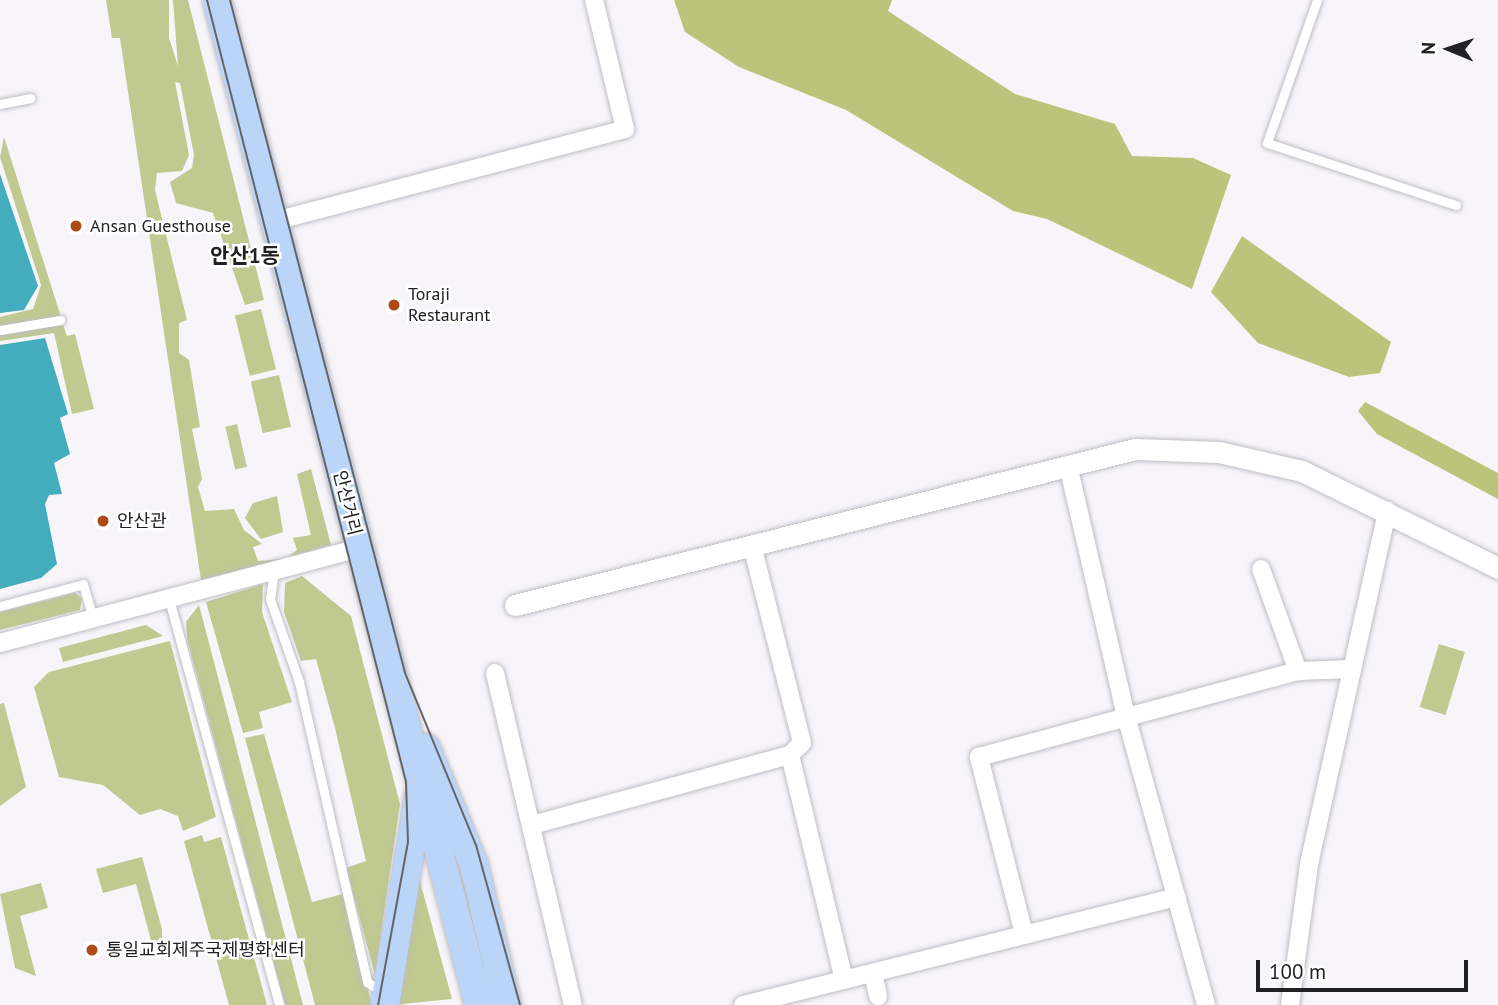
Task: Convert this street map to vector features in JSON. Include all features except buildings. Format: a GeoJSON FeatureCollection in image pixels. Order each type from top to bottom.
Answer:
{"type":"FeatureCollection","features":[{"type":"Feature","properties":{"kind":"main road","name":"안산거리"},"geometry":{"type":"LineString","coordinates":[[217,0],[479,1005]]}},
{"type":"Feature","properties":{"kind":"main road"},"geometry":{"type":"LineString","coordinates":[[395,683],[463,834],[507,1005]]}},
{"type":"Feature","properties":{"kind":"main road"},"geometry":{"type":"LineString","coordinates":[[385,999],[412,866],[421,779]]}},
{"type":"Feature","properties":{"kind":"street"},"geometry":{"type":"LineString","coordinates":[[275,221],[625,129],[594,0]]}},
{"type":"Feature","properties":{"kind":"street"},"geometry":{"type":"LineString","coordinates":[[515,605],[1135,449],[1219,452],[1303,471],[1498,568]]}},
{"type":"Feature","properties":{"kind":"street"},"geometry":{"type":"LineString","coordinates":[[1068,465],[1126,716],[1206,1005]]}},
{"type":"Feature","properties":{"kind":"street"},"geometry":{"type":"LineString","coordinates":[[1290,1005],[1309,864],[1350,668],[1387,511]]}},
{"type":"Feature","properties":{"kind":"street"},"geometry":{"type":"LineString","coordinates":[[532,825],[790,755],[803,743],[803,726],[752,545]]}},
{"type":"Feature","properties":{"kind":"street"},"geometry":{"type":"LineString","coordinates":[[0,643],[359,548]]}},
{"type":"Feature","properties":{"kind":"street"},"geometry":{"type":"LineString","coordinates":[[1261,569],[1298,671]]}},
{"type":"Feature","properties":{"kind":"street"},"geometry":{"type":"LineString","coordinates":[[1024,934],[979,757],[1298,671],[1350,668]]}},
{"type":"Feature","properties":{"kind":"street"},"geometry":{"type":"LineString","coordinates":[[495,673],[573,1005]]}},
{"type":"Feature","properties":{"kind":"street"},"geometry":{"type":"LineString","coordinates":[[790,755],[844,980]]}},
{"type":"Feature","properties":{"kind":"street"},"geometry":{"type":"LineString","coordinates":[[743,1005],[1177,897]]}},
{"type":"Feature","properties":{"kind":"street"},"geometry":{"type":"LineString","coordinates":[[873,973],[878,996]]}},
{"type":"Feature","properties":{"kind":"lane"},"geometry":{"type":"LineString","coordinates":[[1317,0],[1267,144],[1456,205]]}},
{"type":"Feature","properties":{"kind":"lane"},"geometry":{"type":"LineString","coordinates":[[0,104],[30,98]]}},
{"type":"Feature","properties":{"kind":"lane"},"geometry":{"type":"LineString","coordinates":[[0,330],[60,320]]}},
{"type":"Feature","properties":{"kind":"lane"},"geometry":{"type":"LineString","coordinates":[[274,571],[270,599],[299,682],[367,982],[385,999]]}},
{"type":"Feature","properties":{"kind":"lane"},"geometry":{"type":"LineString","coordinates":[[0,606],[83,584],[93,620]]}},
{"type":"Feature","properties":{"kind":"lane"},"geometry":{"type":"LineString","coordinates":[[169,600],[278,1005]]}},
{"type":"Feature","properties":{"kind":"green space"},"geometry":{"type":"Polygon","coordinates":[[[106,0],[169,0],[169,38],[178,66],[173,0],[188,0],[264,300],[245,305],[213,213],[176,203],[170,182],[192,168],[194,155],[180,83],[175,82],[189,155],[182,171],[157,173],[155,190],[187,320],[179,323],[179,353],[189,360],[200,427],[192,429],[202,479],[198,487],[205,511],[234,509],[244,530],[262,544],[253,547],[258,561],[282,559],[201,580],[120,38],[112,38],[106,0]]]}},
{"type":"Feature","properties":{"kind":"green space"},"geometry":{"type":"Polygon","coordinates":[[[674,0],[892,0],[888,11],[1015,94],[1115,124],[1132,156],[1193,158],[1231,175],[1192,289],[1047,219],[1013,211],[846,110],[739,67],[685,32],[674,0]]]}},
{"type":"Feature","properties":{"kind":"green space"},"geometry":{"type":"Polygon","coordinates":[[[4,137],[61,317],[0,326],[0,317],[33,309],[41,285],[0,157],[4,137]]]}},
{"type":"Feature","properties":{"kind":"green space"},"geometry":{"type":"Polygon","coordinates":[[[1242,236],[1391,342],[1380,373],[1349,377],[1258,343],[1211,292],[1242,236]]]}},
{"type":"Feature","properties":{"kind":"green space"},"geometry":{"type":"Polygon","coordinates":[[[261,309],[276,369],[250,376],[235,316],[261,309]]]}},
{"type":"Feature","properties":{"kind":"green space"},"geometry":{"type":"Polygon","coordinates":[[[63,325],[67,336],[75,334],[94,409],[72,414],[54,333],[0,341],[0,335],[63,325]]]}},
{"type":"Feature","properties":{"kind":"green space"},"geometry":{"type":"Polygon","coordinates":[[[279,375],[291,427],[263,433],[251,382],[279,375]]]}},
{"type":"Feature","properties":{"kind":"green space"},"geometry":{"type":"Polygon","coordinates":[[[1365,402],[1498,473],[1498,499],[1377,434],[1358,411],[1365,402]]]}},
{"type":"Feature","properties":{"kind":"green space"},"geometry":{"type":"Polygon","coordinates":[[[237,424],[247,467],[235,470],[225,427],[237,424]]]}},
{"type":"Feature","properties":{"kind":"green space"},"geometry":{"type":"Polygon","coordinates":[[[311,469],[331,545],[288,557],[297,550],[293,538],[311,535],[297,474],[311,469]]]}},
{"type":"Feature","properties":{"kind":"green space"},"geometry":{"type":"Polygon","coordinates":[[[277,496],[283,532],[261,539],[245,518],[253,503],[277,496]]]}},
{"type":"Feature","properties":{"kind":"green space"},"geometry":{"type":"Polygon","coordinates":[[[302,576],[351,616],[400,804],[375,975],[346,868],[366,861],[335,728],[316,659],[301,661],[284,612],[285,583],[302,576]]]}},
{"type":"Feature","properties":{"kind":"green space"},"geometry":{"type":"Polygon","coordinates":[[[263,584],[262,612],[292,702],[259,712],[263,728],[243,733],[206,602],[263,584]]]}},
{"type":"Feature","properties":{"kind":"green space"},"geometry":{"type":"Polygon","coordinates":[[[75,593],[82,598],[80,610],[0,630],[0,612],[75,593]]]}},
{"type":"Feature","properties":{"kind":"green space"},"geometry":{"type":"Polygon","coordinates":[[[199,605],[303,1005],[285,1005],[187,639],[186,622],[199,605]]]}},
{"type":"Feature","properties":{"kind":"green space"},"geometry":{"type":"Polygon","coordinates":[[[146,625],[163,636],[63,662],[59,648],[146,625]]]}},
{"type":"Feature","properties":{"kind":"green space"},"geometry":{"type":"Polygon","coordinates":[[[170,641],[216,817],[183,831],[178,816],[160,809],[140,815],[103,785],[59,777],[34,687],[49,672],[170,641]]]}},
{"type":"Feature","properties":{"kind":"green space"},"geometry":{"type":"Polygon","coordinates":[[[1439,644],[1465,652],[1446,715],[1420,707],[1439,644]]]}},
{"type":"Feature","properties":{"kind":"green space"},"geometry":{"type":"Polygon","coordinates":[[[4,703],[26,787],[0,806],[0,704],[4,703]]]}},
{"type":"Feature","properties":{"kind":"green space"},"geometry":{"type":"Polygon","coordinates":[[[264,734],[312,902],[343,894],[372,1005],[315,1005],[245,738],[264,734]]]}},
{"type":"Feature","properties":{"kind":"green space"},"geometry":{"type":"Polygon","coordinates":[[[202,835],[204,842],[221,837],[267,1005],[229,1005],[184,841],[202,835]]]}},
{"type":"Feature","properties":{"kind":"green space"},"geometry":{"type":"Polygon","coordinates":[[[142,857],[162,929],[162,940],[152,944],[136,884],[103,893],[96,869],[142,857]]]}},
{"type":"Feature","properties":{"kind":"green space"},"geometry":{"type":"Polygon","coordinates":[[[418,874],[452,999],[393,1005],[418,874]]]}},
{"type":"Feature","properties":{"kind":"green space"},"geometry":{"type":"Polygon","coordinates":[[[41,883],[48,908],[20,916],[36,976],[15,968],[0,894],[41,883]]]}},
{"type":"Feature","properties":{"kind":"water"},"geometry":{"type":"Polygon","coordinates":[[[0,174],[38,286],[24,310],[0,313],[0,174]]]}},
{"type":"Feature","properties":{"kind":"water"},"geometry":{"type":"Polygon","coordinates":[[[45,338],[68,414],[60,418],[70,454],[54,463],[62,494],[49,495],[45,504],[57,564],[41,578],[0,589],[0,345],[45,338]]]}},
{"type":"Feature","properties":{"kind":"tram line"},"geometry":{"type":"LineString","coordinates":[[207,0],[406,782],[408,842],[378,1005]]}},
{"type":"Feature","properties":{"kind":"tram line"},"geometry":{"type":"LineString","coordinates":[[230,0],[405,673],[476,845],[520,1005]]}},
{"type":"Feature","properties":{"kind":"place","name":"Ansan Guesthouse"},"geometry":{"type":"Point","coordinates":[76,226]}},
{"type":"Feature","properties":{"kind":"place","name":"Toraji Restaurant"},"geometry":{"type":"Point","coordinates":[394,305]}},
{"type":"Feature","properties":{"kind":"place","name":"안산관"},"geometry":{"type":"Point","coordinates":[103,521]}},
{"type":"Feature","properties":{"kind":"place","name":"통일교회제주국제평화센터"},"geometry":{"type":"Point","coordinates":[92,950]}},
{"type":"Feature","properties":{"kind":"district","name":"안산1동"},"geometry":{"type":"Point","coordinates":[245,256]}}]}
